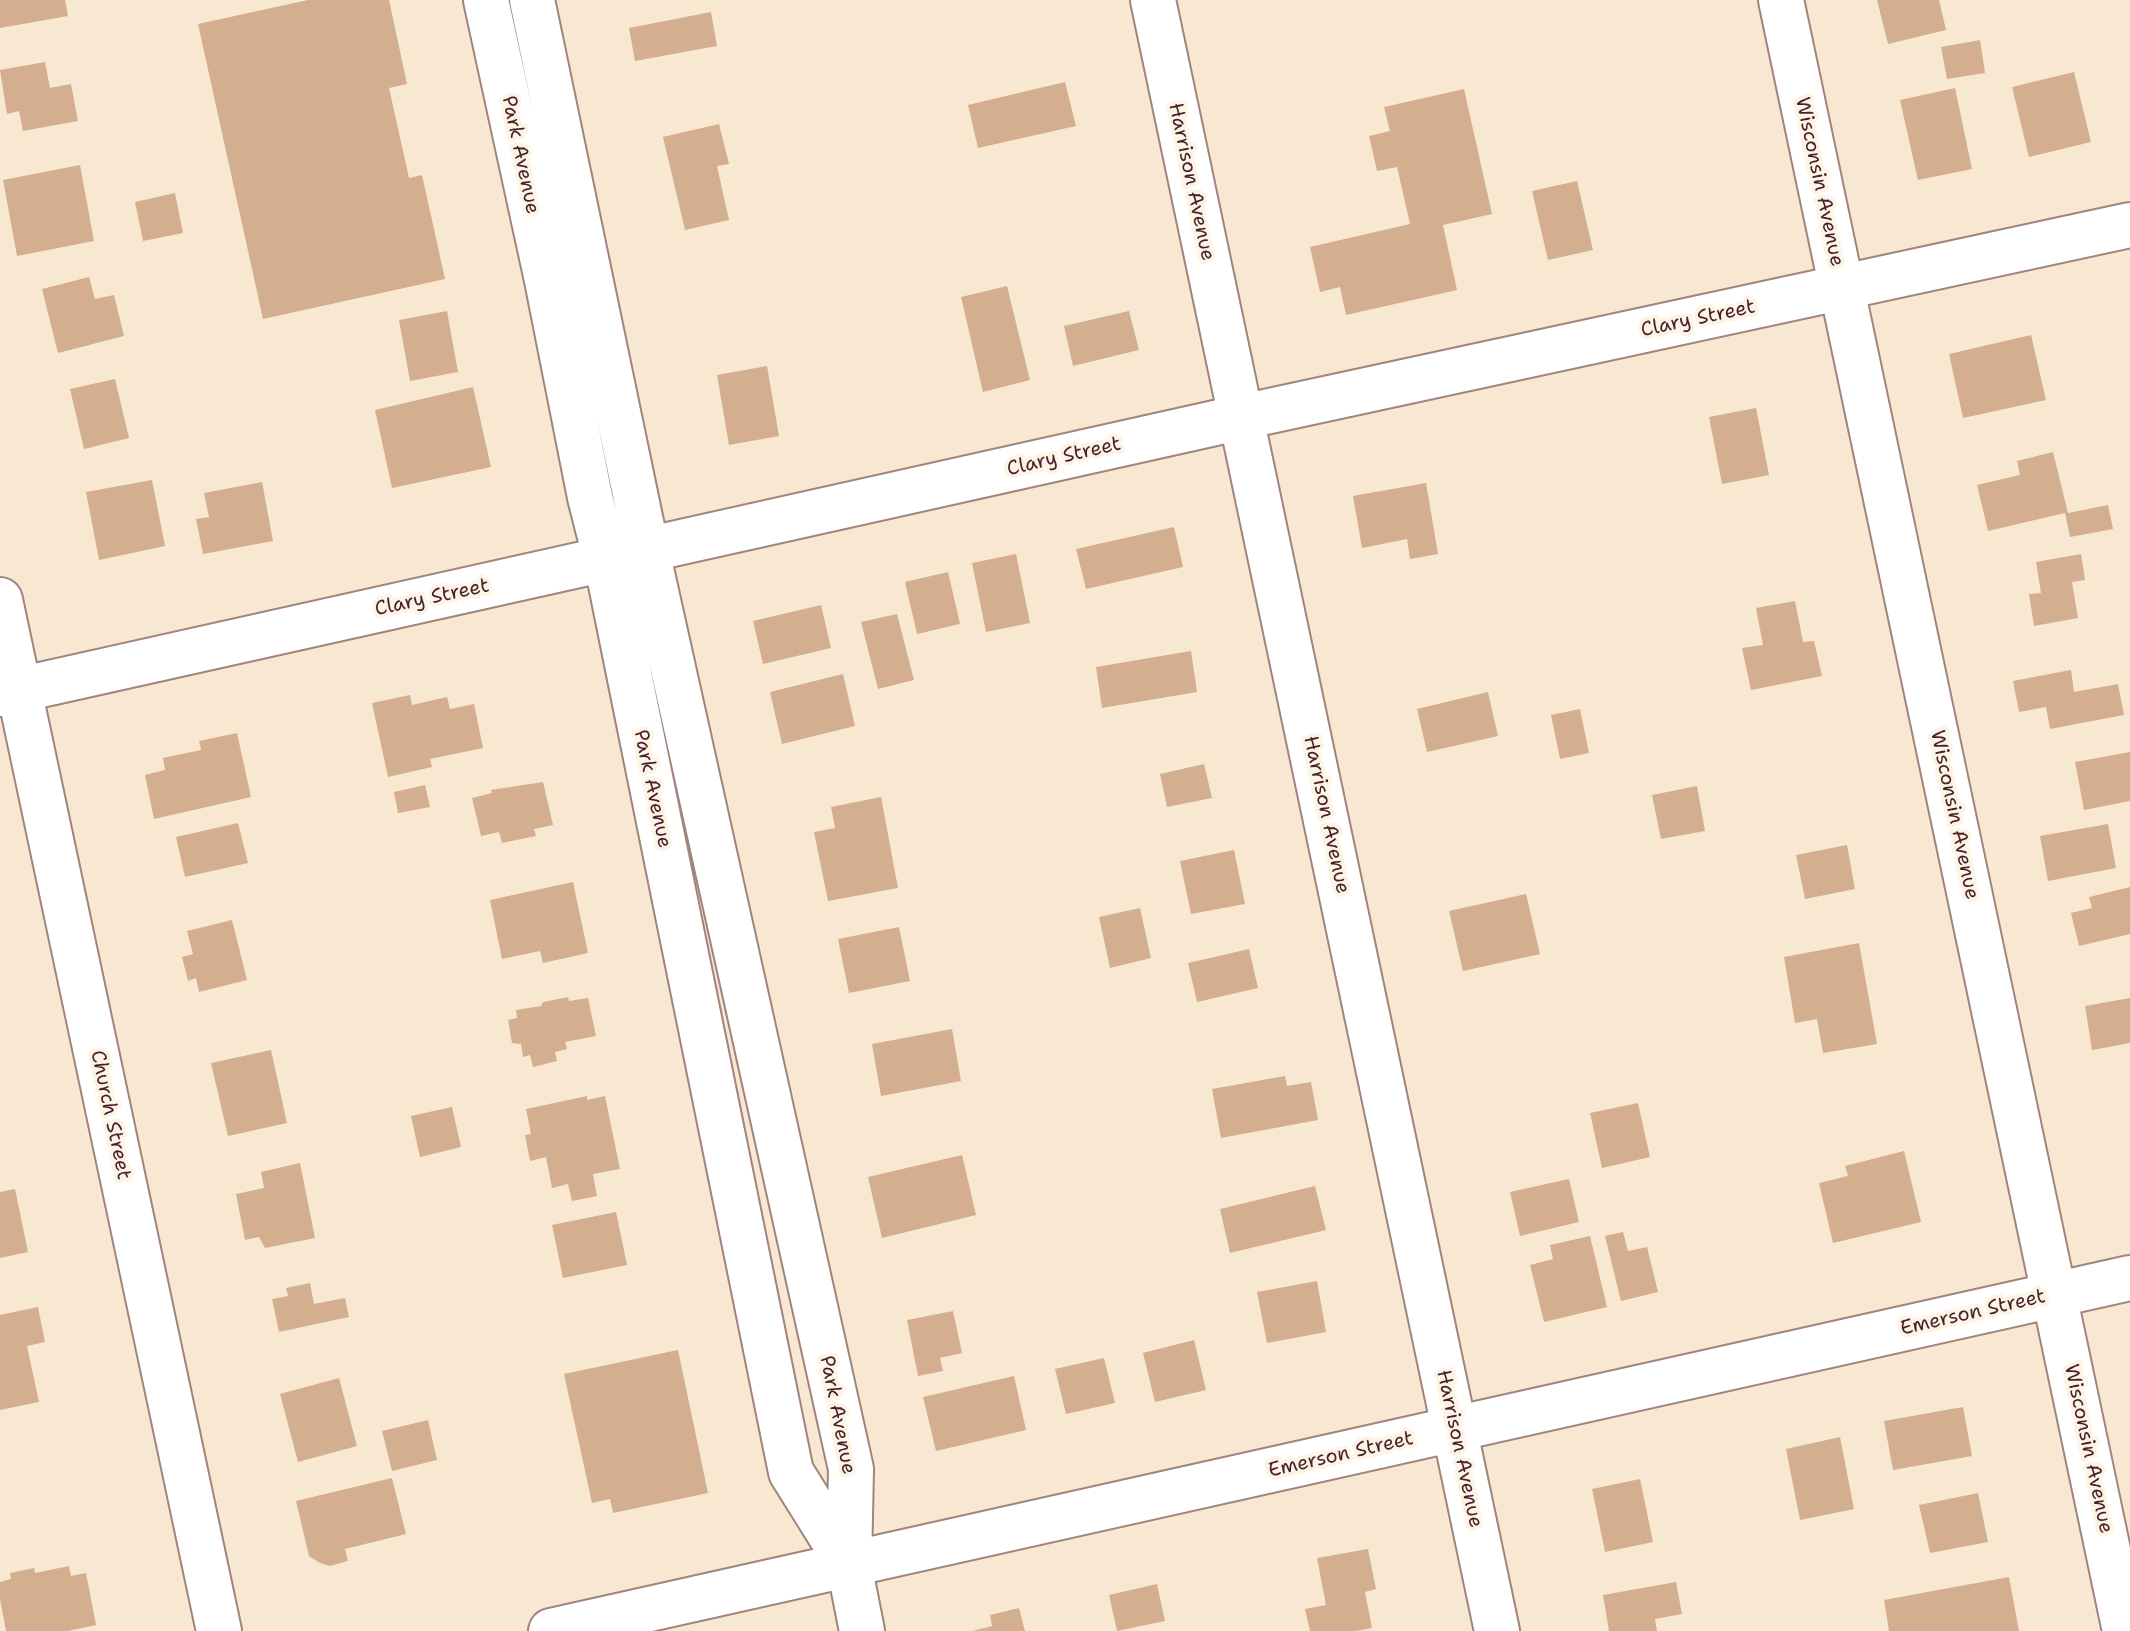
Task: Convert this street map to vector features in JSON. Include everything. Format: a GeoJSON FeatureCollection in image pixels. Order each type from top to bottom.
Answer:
{"type":"FeatureCollection","features":[{"type":"Feature","properties":{"kind":"street","name":"Park Avenue"},"geometry":{"type":"LineString","coordinates":[[486,0],[545,269],[590,497],[627,556],[851,1469],[849,1565],[862,1631]]}},
{"type":"Feature","properties":{"kind":"street","name":"Park Avenue"},"geometry":{"type":"LineString","coordinates":[[532,0],[627,556],[791,1472],[849,1565]]}},
{"type":"Feature","properties":{"kind":"street","name":"Harrison Avenue"},"geometry":{"type":"LineString","coordinates":[[1153,0],[1497,1631]]}},
{"type":"Feature","properties":{"kind":"street","name":"Wisconsin Avenue"},"geometry":{"type":"LineString","coordinates":[[1781,0],[2125,1631]]}},
{"type":"Feature","properties":{"kind":"street","name":"Clary Street"},"geometry":{"type":"LineString","coordinates":[[10,692],[1242,417],[2130,225]]}},
{"type":"Feature","properties":{"kind":"street","name":"Church Street"},"geometry":{"type":"LineString","coordinates":[[0,600],[10,692],[219,1631]]}},
{"type":"Feature","properties":{"kind":"street","name":"Emerson Street"},"geometry":{"type":"LineString","coordinates":[[551,1631],[2130,1278]]}},
{"type":"Feature","properties":{"kind":"building"},"geometry":{"type":"Polygon","coordinates":[[[0,0],[65,0],[68,16],[0,28],[0,0]]]}},
{"type":"Feature","properties":{"kind":"building"},"geometry":{"type":"Polygon","coordinates":[[[308,0],[389,0],[407,84],[389,88],[409,178],[422,175],[445,279],[263,319],[198,24],[308,0]]]}},
{"type":"Feature","properties":{"kind":"building"},"geometry":{"type":"Polygon","coordinates":[[[1877,0],[1939,0],[1946,30],[1888,44],[1877,0]]]}},
{"type":"Feature","properties":{"kind":"building"},"geometry":{"type":"Polygon","coordinates":[[[711,12],[717,46],[635,61],[629,28],[711,12]]]}},
{"type":"Feature","properties":{"kind":"building"},"geometry":{"type":"Polygon","coordinates":[[[1980,40],[1985,73],[1947,79],[1941,47],[1980,40]]]}},
{"type":"Feature","properties":{"kind":"building"},"geometry":{"type":"Polygon","coordinates":[[[45,62],[50,88],[71,84],[78,121],[23,131],[19,111],[7,114],[0,70],[45,62]]]}},
{"type":"Feature","properties":{"kind":"building"},"geometry":{"type":"Polygon","coordinates":[[[2074,72],[2091,142],[2029,157],[2012,87],[2074,72]]]}},
{"type":"Feature","properties":{"kind":"building"},"geometry":{"type":"Polygon","coordinates":[[[1065,82],[1076,126],[978,148],[968,105],[1065,82]]]}},
{"type":"Feature","properties":{"kind":"building"},"geometry":{"type":"Polygon","coordinates":[[[1955,88],[1972,169],[1918,180],[1900,100],[1955,88]]]}},
{"type":"Feature","properties":{"kind":"building"},"geometry":{"type":"Polygon","coordinates":[[[1464,89],[1492,214],[1443,225],[1457,290],[1346,315],[1340,287],[1320,292],[1310,247],[1410,224],[1397,167],[1377,171],[1369,136],[1390,131],[1384,107],[1464,89]]]}},
{"type":"Feature","properties":{"kind":"building"},"geometry":{"type":"Polygon","coordinates":[[[719,124],[729,164],[717,166],[729,220],[685,230],[663,137],[719,124]]]}},
{"type":"Feature","properties":{"kind":"building"},"geometry":{"type":"Polygon","coordinates":[[[80,165],[94,241],[17,256],[3,180],[80,165]]]}},
{"type":"Feature","properties":{"kind":"building"},"geometry":{"type":"Polygon","coordinates":[[[1577,181],[1593,250],[1548,260],[1532,191],[1577,181]]]}},
{"type":"Feature","properties":{"kind":"building"},"geometry":{"type":"Polygon","coordinates":[[[175,193],[183,233],[143,241],[135,202],[175,193]]]}},
{"type":"Feature","properties":{"kind":"building"},"geometry":{"type":"Polygon","coordinates":[[[89,277],[95,299],[114,295],[124,336],[58,353],[42,289],[89,277]]]}},
{"type":"Feature","properties":{"kind":"building"},"geometry":{"type":"Polygon","coordinates":[[[1007,286],[1030,380],[983,392],[961,297],[1007,286]]]}},
{"type":"Feature","properties":{"kind":"building"},"geometry":{"type":"Polygon","coordinates":[[[447,311],[458,372],[410,381],[399,320],[447,311]]]}},
{"type":"Feature","properties":{"kind":"building"},"geometry":{"type":"Polygon","coordinates":[[[1129,311],[1139,350],[1073,366],[1064,326],[1129,311]]]}},
{"type":"Feature","properties":{"kind":"building"},"geometry":{"type":"Polygon","coordinates":[[[2031,335],[2046,400],[1963,418],[1949,354],[2031,335]]]}},
{"type":"Feature","properties":{"kind":"building"},"geometry":{"type":"Polygon","coordinates":[[[767,366],[779,436],[729,445],[717,375],[767,366]]]}},
{"type":"Feature","properties":{"kind":"building"},"geometry":{"type":"Polygon","coordinates":[[[115,379],[129,438],[84,449],[70,389],[115,379]]]}},
{"type":"Feature","properties":{"kind":"building"},"geometry":{"type":"Polygon","coordinates":[[[473,387],[491,467],[392,488],[375,410],[473,387]]]}},
{"type":"Feature","properties":{"kind":"building"},"geometry":{"type":"Polygon","coordinates":[[[1756,408],[1769,475],[1722,484],[1709,417],[1756,408]]]}},
{"type":"Feature","properties":{"kind":"building"},"geometry":{"type":"Polygon","coordinates":[[[2053,452],[2068,513],[2108,505],[2113,529],[2070,537],[2065,513],[1988,531],[1977,485],[2020,475],[2017,461],[2053,452]]]}},
{"type":"Feature","properties":{"kind":"building"},"geometry":{"type":"Polygon","coordinates":[[[152,480],[165,546],[99,560],[86,492],[152,480]]]}},
{"type":"Feature","properties":{"kind":"building"},"geometry":{"type":"Polygon","coordinates":[[[262,482],[273,541],[203,554],[196,519],[209,517],[204,493],[262,482]]]}},
{"type":"Feature","properties":{"kind":"building"},"geometry":{"type":"Polygon","coordinates":[[[1426,483],[1438,554],[1410,559],[1407,539],[1362,548],[1353,496],[1426,483]]]}},
{"type":"Feature","properties":{"kind":"building"},"geometry":{"type":"Polygon","coordinates":[[[1174,527],[1183,567],[1086,589],[1076,549],[1174,527]]]}},
{"type":"Feature","properties":{"kind":"building"},"geometry":{"type":"Polygon","coordinates":[[[1016,554],[1030,623],[986,632],[972,563],[1016,554]]]}},
{"type":"Feature","properties":{"kind":"building"},"geometry":{"type":"Polygon","coordinates":[[[2081,554],[2085,580],[2072,582],[2078,618],[2034,626],[2029,594],[2041,593],[2036,562],[2081,554]]]}},
{"type":"Feature","properties":{"kind":"building"},"geometry":{"type":"Polygon","coordinates":[[[948,572],[960,624],[917,634],[905,582],[948,572]]]}},
{"type":"Feature","properties":{"kind":"building"},"geometry":{"type":"Polygon","coordinates":[[[1795,601],[1803,642],[1814,641],[1822,676],[1751,690],[1742,648],[1763,645],[1756,608],[1795,601]]]}},
{"type":"Feature","properties":{"kind":"building"},"geometry":{"type":"Polygon","coordinates":[[[821,605],[831,648],[763,664],[753,621],[821,605]]]}},
{"type":"Feature","properties":{"kind":"building"},"geometry":{"type":"Polygon","coordinates":[[[897,614],[914,680],[878,689],[861,622],[897,614]]]}},
{"type":"Feature","properties":{"kind":"building"},"geometry":{"type":"Polygon","coordinates":[[[1191,651],[1197,692],[1102,708],[1096,667],[1191,651]]]}},
{"type":"Feature","properties":{"kind":"building"},"geometry":{"type":"Polygon","coordinates":[[[2071,670],[2074,692],[2118,684],[2124,715],[2050,729],[2046,707],[2019,712],[2013,681],[2071,670]]]}},
{"type":"Feature","properties":{"kind":"building"},"geometry":{"type":"Polygon","coordinates":[[[843,674],[855,726],[782,744],[770,692],[843,674]]]}},
{"type":"Feature","properties":{"kind":"building"},"geometry":{"type":"Polygon","coordinates":[[[1488,692],[1498,736],[1427,752],[1417,709],[1488,692]]]}},
{"type":"Feature","properties":{"kind":"building"},"geometry":{"type":"Polygon","coordinates":[[[410,695],[412,705],[447,697],[450,709],[474,704],[483,748],[430,759],[432,767],[388,777],[372,703],[410,695]]]}},
{"type":"Feature","properties":{"kind":"building"},"geometry":{"type":"Polygon","coordinates":[[[1580,709],[1589,753],[1560,759],[1551,715],[1580,709]]]}},
{"type":"Feature","properties":{"kind":"building"},"geometry":{"type":"Polygon","coordinates":[[[237,733],[251,797],[154,819],[145,775],[165,770],[163,758],[201,750],[199,741],[237,733]]]}},
{"type":"Feature","properties":{"kind":"building"},"geometry":{"type":"Polygon","coordinates":[[[2130,752],[2130,801],[2084,810],[2075,762],[2130,752]]]}},
{"type":"Feature","properties":{"kind":"building"},"geometry":{"type":"Polygon","coordinates":[[[1204,764],[1212,798],[1167,807],[1160,774],[1204,764]]]}},
{"type":"Feature","properties":{"kind":"building"},"geometry":{"type":"Polygon","coordinates":[[[543,782],[553,825],[534,829],[536,836],[502,843],[499,832],[481,836],[472,798],[492,793],[491,790],[543,782]]]}},
{"type":"Feature","properties":{"kind":"building"},"geometry":{"type":"Polygon","coordinates":[[[425,785],[430,807],[398,813],[394,792],[425,785]]]}},
{"type":"Feature","properties":{"kind":"building"},"geometry":{"type":"Polygon","coordinates":[[[1697,786],[1705,831],[1661,839],[1652,795],[1697,786]]]}},
{"type":"Feature","properties":{"kind":"building"},"geometry":{"type":"Polygon","coordinates":[[[881,797],[898,888],[828,901],[814,832],[835,828],[831,807],[881,797]]]}},
{"type":"Feature","properties":{"kind":"building"},"geometry":{"type":"Polygon","coordinates":[[[238,823],[248,863],[185,877],[176,837],[238,823]]]}},
{"type":"Feature","properties":{"kind":"building"},"geometry":{"type":"Polygon","coordinates":[[[2108,824],[2116,868],[2048,881],[2040,836],[2108,824]]]}},
{"type":"Feature","properties":{"kind":"building"},"geometry":{"type":"Polygon","coordinates":[[[1847,845],[1855,889],[1805,899],[1796,855],[1847,845]]]}},
{"type":"Feature","properties":{"kind":"building"},"geometry":{"type":"Polygon","coordinates":[[[1234,850],[1245,904],[1191,914],[1180,861],[1234,850]]]}},
{"type":"Feature","properties":{"kind":"building"},"geometry":{"type":"Polygon","coordinates":[[[573,882],[588,953],[543,963],[540,951],[502,959],[490,900],[573,882]]]}},
{"type":"Feature","properties":{"kind":"building"},"geometry":{"type":"Polygon","coordinates":[[[2130,887],[2130,934],[2079,946],[2071,913],[2092,908],[2089,897],[2130,887]]]}},
{"type":"Feature","properties":{"kind":"building"},"geometry":{"type":"Polygon","coordinates":[[[1526,894],[1540,954],[1463,971],[1449,911],[1526,894]]]}},
{"type":"Feature","properties":{"kind":"building"},"geometry":{"type":"Polygon","coordinates":[[[1140,908],[1151,958],[1110,968],[1099,917],[1140,908]]]}},
{"type":"Feature","properties":{"kind":"building"},"geometry":{"type":"Polygon","coordinates":[[[232,920],[247,980],[199,992],[196,978],[188,981],[182,957],[193,954],[187,931],[232,920]]]}},
{"type":"Feature","properties":{"kind":"building"},"geometry":{"type":"Polygon","coordinates":[[[899,927],[910,981],[849,993],[838,939],[899,927]]]}},
{"type":"Feature","properties":{"kind":"building"},"geometry":{"type":"Polygon","coordinates":[[[1859,943],[1877,1044],[1823,1053],[1817,1019],[1795,1023],[1784,957],[1859,943]]]}},
{"type":"Feature","properties":{"kind":"building"},"geometry":{"type":"Polygon","coordinates":[[[1249,949],[1258,988],[1197,1002],[1188,963],[1249,949]]]}},
{"type":"Feature","properties":{"kind":"building"},"geometry":{"type":"Polygon","coordinates":[[[568,997],[569,1001],[588,998],[596,1036],[565,1042],[567,1049],[555,1052],[557,1061],[533,1067],[530,1055],[523,1057],[521,1044],[512,1043],[508,1020],[517,1018],[516,1010],[568,997]]]}},
{"type":"Feature","properties":{"kind":"building"},"geometry":{"type":"Polygon","coordinates":[[[2130,998],[2130,1043],[2092,1050],[2085,1006],[2130,998]]]}},
{"type":"Feature","properties":{"kind":"building"},"geometry":{"type":"Polygon","coordinates":[[[952,1029],[961,1081],[881,1096],[872,1044],[952,1029]]]}},
{"type":"Feature","properties":{"kind":"building"},"geometry":{"type":"Polygon","coordinates":[[[271,1050],[287,1123],[228,1136],[211,1063],[271,1050]]]}},
{"type":"Feature","properties":{"kind":"building"},"geometry":{"type":"Polygon","coordinates":[[[1285,1076],[1287,1086],[1311,1082],[1318,1120],[1221,1138],[1212,1089],[1285,1076]]]}},
{"type":"Feature","properties":{"kind":"building"},"geometry":{"type":"Polygon","coordinates":[[[587,1096],[587,1100],[605,1096],[620,1169],[593,1174],[597,1196],[572,1201],[568,1184],[552,1188],[546,1157],[530,1161],[525,1135],[531,1134],[526,1109],[587,1096]]]}},
{"type":"Feature","properties":{"kind":"building"},"geometry":{"type":"Polygon","coordinates":[[[1638,1103],[1650,1157],[1602,1168],[1590,1113],[1638,1103]]]}},
{"type":"Feature","properties":{"kind":"building"},"geometry":{"type":"Polygon","coordinates":[[[452,1107],[461,1147],[420,1157],[411,1116],[452,1107]]]}},
{"type":"Feature","properties":{"kind":"building"},"geometry":{"type":"Polygon","coordinates":[[[1904,1151],[1921,1222],[1833,1243],[1819,1183],[1848,1176],[1845,1166],[1904,1151]]]}},
{"type":"Feature","properties":{"kind":"building"},"geometry":{"type":"Polygon","coordinates":[[[962,1155],[976,1215],[882,1238],[868,1177],[962,1155]]]}},
{"type":"Feature","properties":{"kind":"building"},"geometry":{"type":"Polygon","coordinates":[[[300,1163],[315,1238],[265,1248],[259,1237],[245,1240],[236,1194],[264,1188],[261,1172],[300,1163]]]}},
{"type":"Feature","properties":{"kind":"building"},"geometry":{"type":"Polygon","coordinates":[[[1569,1179],[1579,1222],[1520,1236],[1510,1192],[1569,1179]]]}},
{"type":"Feature","properties":{"kind":"building"},"geometry":{"type":"Polygon","coordinates":[[[1315,1186],[1326,1230],[1230,1253],[1220,1209],[1315,1186]]]}},
{"type":"Feature","properties":{"kind":"building"},"geometry":{"type":"Polygon","coordinates":[[[15,1189],[28,1252],[0,1258],[0,1192],[15,1189]]]}},
{"type":"Feature","properties":{"kind":"building"},"geometry":{"type":"Polygon","coordinates":[[[616,1212],[627,1265],[563,1278],[552,1225],[616,1212]]]}},
{"type":"Feature","properties":{"kind":"building"},"geometry":{"type":"Polygon","coordinates":[[[1623,1232],[1628,1251],[1647,1247],[1658,1292],[1621,1301],[1605,1236],[1623,1232]]]}},
{"type":"Feature","properties":{"kind":"building"},"geometry":{"type":"Polygon","coordinates":[[[1590,1236],[1607,1307],[1544,1322],[1530,1265],[1553,1259],[1550,1245],[1590,1236]]]}},
{"type":"Feature","properties":{"kind":"building"},"geometry":{"type":"Polygon","coordinates":[[[1317,1281],[1326,1332],[1267,1343],[1257,1292],[1317,1281]]]}},
{"type":"Feature","properties":{"kind":"building"},"geometry":{"type":"Polygon","coordinates":[[[310,1283],[314,1304],[345,1298],[349,1317],[279,1332],[272,1299],[288,1296],[286,1288],[310,1283]]]}},
{"type":"Feature","properties":{"kind":"building"},"geometry":{"type":"Polygon","coordinates":[[[38,1307],[45,1342],[27,1346],[39,1402],[0,1410],[0,1315],[38,1307]]]}},
{"type":"Feature","properties":{"kind":"building"},"geometry":{"type":"Polygon","coordinates":[[[953,1311],[962,1353],[940,1358],[943,1371],[918,1376],[907,1320],[953,1311]]]}},
{"type":"Feature","properties":{"kind":"building"},"geometry":{"type":"Polygon","coordinates":[[[1194,1340],[1206,1390],[1155,1402],[1143,1353],[1194,1340]]]}},
{"type":"Feature","properties":{"kind":"building"},"geometry":{"type":"Polygon","coordinates":[[[678,1350],[708,1493],[613,1513],[610,1499],[592,1503],[564,1374],[678,1350]]]}},
{"type":"Feature","properties":{"kind":"building"},"geometry":{"type":"Polygon","coordinates":[[[1104,1358],[1115,1403],[1066,1414],[1055,1369],[1104,1358]]]}},
{"type":"Feature","properties":{"kind":"building"},"geometry":{"type":"Polygon","coordinates":[[[1014,1376],[1026,1430],[936,1451],[923,1397],[1014,1376]]]}},
{"type":"Feature","properties":{"kind":"building"},"geometry":{"type":"Polygon","coordinates":[[[339,1378],[357,1446],[298,1462],[280,1394],[339,1378]]]}},
{"type":"Feature","properties":{"kind":"building"},"geometry":{"type":"Polygon","coordinates":[[[1963,1407],[1972,1456],[1893,1470],[1884,1421],[1963,1407]]]}},
{"type":"Feature","properties":{"kind":"building"},"geometry":{"type":"Polygon","coordinates":[[[428,1420],[437,1460],[392,1471],[382,1431],[428,1420]]]}},
{"type":"Feature","properties":{"kind":"building"},"geometry":{"type":"Polygon","coordinates":[[[1840,1437],[1854,1509],[1800,1520],[1786,1449],[1840,1437]]]}},
{"type":"Feature","properties":{"kind":"building"},"geometry":{"type":"Polygon","coordinates":[[[392,1478],[406,1534],[345,1549],[348,1561],[330,1566],[309,1556],[296,1501],[392,1478]]]}},
{"type":"Feature","properties":{"kind":"building"},"geometry":{"type":"Polygon","coordinates":[[[1640,1479],[1653,1542],[1605,1552],[1592,1489],[1640,1479]]]}},
{"type":"Feature","properties":{"kind":"building"},"geometry":{"type":"Polygon","coordinates":[[[1978,1493],[1988,1542],[1930,1553],[1919,1505],[1978,1493]]]}},
{"type":"Feature","properties":{"kind":"building"},"geometry":{"type":"Polygon","coordinates":[[[1368,1549],[1376,1589],[1365,1592],[1372,1628],[1310,1631],[1305,1609],[1326,1605],[1317,1558],[1368,1549]]]}},
{"type":"Feature","properties":{"kind":"building"},"geometry":{"type":"Polygon","coordinates":[[[69,1566],[71,1576],[86,1573],[96,1625],[68,1631],[6,1631],[0,1582],[11,1579],[10,1573],[34,1568],[35,1573],[69,1566]]]}},
{"type":"Feature","properties":{"kind":"building"},"geometry":{"type":"Polygon","coordinates":[[[2009,1577],[2019,1631],[1889,1631],[1884,1600],[2009,1577]]]}},
{"type":"Feature","properties":{"kind":"building"},"geometry":{"type":"Polygon","coordinates":[[[1676,1582],[1682,1614],[1655,1619],[1657,1631],[1609,1631],[1603,1595],[1676,1582]]]}},
{"type":"Feature","properties":{"kind":"building"},"geometry":{"type":"Polygon","coordinates":[[[1157,1584],[1165,1621],[1117,1631],[1109,1595],[1157,1584]]]}},
{"type":"Feature","properties":{"kind":"building"},"geometry":{"type":"Polygon","coordinates":[[[1019,1608],[1025,1631],[973,1631],[992,1626],[990,1615],[1019,1608]]]}}]}
